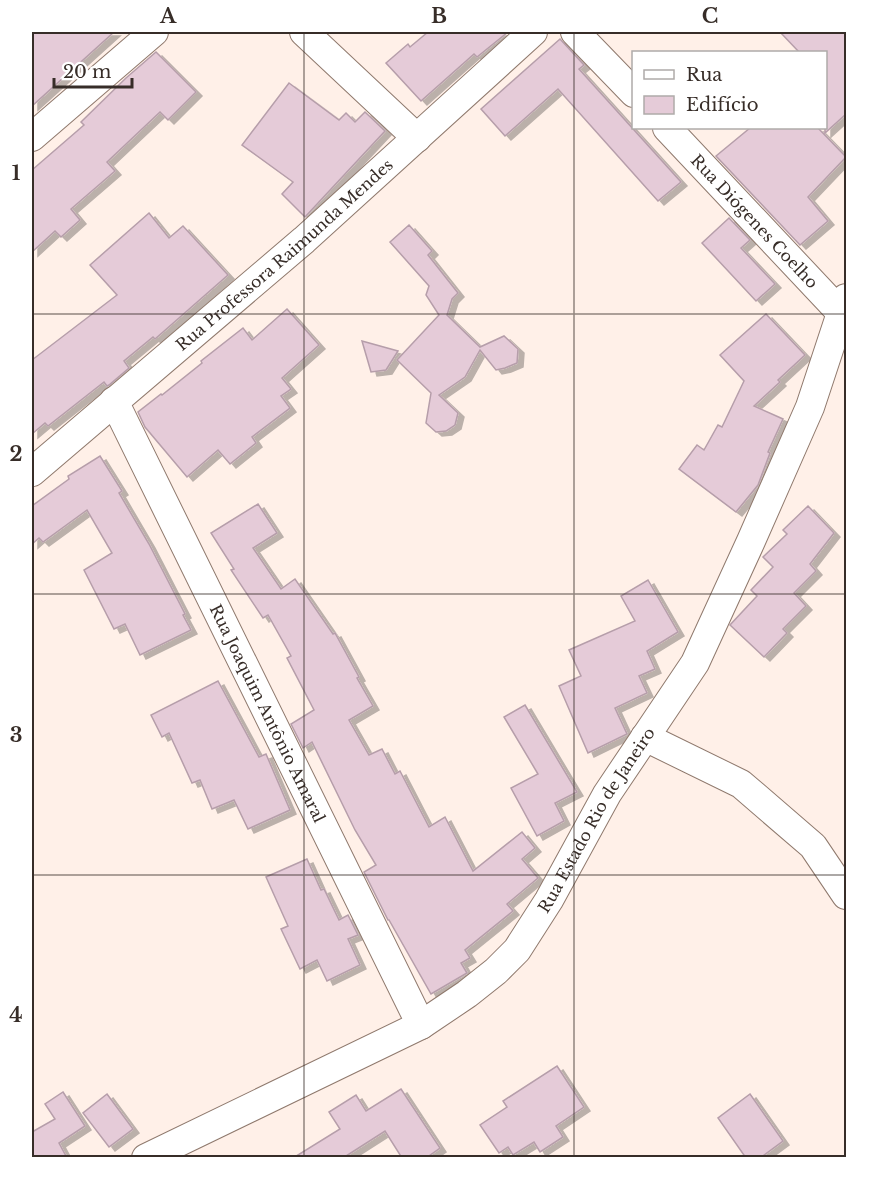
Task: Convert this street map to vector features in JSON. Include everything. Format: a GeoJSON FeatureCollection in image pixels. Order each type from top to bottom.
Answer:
{"type":"FeatureCollection","features":[{"type":"Feature","properties":{"kind":"street"},"geometry":{"type":"LineString","coordinates":[[32,137],[154,32]]}},
{"type":"Feature","properties":{"kind":"street"},"geometry":{"type":"LineString","coordinates":[[304,32],[417,138]]}},
{"type":"Feature","properties":{"kind":"street","name":"Rua Professora Raimunda Mendes"},"geometry":{"type":"LineString","coordinates":[[32,472],[304,240],[533,32]]}},
{"type":"Feature","properties":{"kind":"street"},"geometry":{"type":"LineString","coordinates":[[575,32],[632,92]]}},
{"type":"Feature","properties":{"kind":"street","name":"Rua Diógenes Coelho"},"geometry":{"type":"LineString","coordinates":[[668,129],[844,306]]}},
{"type":"Feature","properties":{"kind":"street","name":"Rua Estado Rio de Janeiro"},"geometry":{"type":"LineString","coordinates":[[146,1158],[421,1024],[467,994],[496,971],[517,950],[549,900],[607,794],[695,663],[810,407],[844,306]]}},
{"type":"Feature","properties":{"kind":"street","name":"Rua Joaquim Antônio Amaral"},"geometry":{"type":"LineString","coordinates":[[114,401],[421,1024]]}},
{"type":"Feature","properties":{"kind":"street"},"geometry":{"type":"LineString","coordinates":[[645,737],[741,784],[813,846],[846,895]]}},
{"type":"Feature","properties":{"kind":"building"},"geometry":{"type":"Polygon","coordinates":[[[32,32],[114,32],[32,106],[32,32]]]}},
{"type":"Feature","properties":{"kind":"building"},"geometry":{"type":"Polygon","coordinates":[[[428,32],[508,32],[477,57],[474,54],[421,101],[386,63],[408,44],[410,47],[428,32]]]}},
{"type":"Feature","properties":{"kind":"building"},"geometry":{"type":"Polygon","coordinates":[[[780,32],[846,32],[846,114],[825,133],[827,129],[827,51],[798,51],[780,32]]]}},
{"type":"Feature","properties":{"kind":"building"},"geometry":{"type":"Polygon","coordinates":[[[560,39],[584,65],[579,69],[681,182],[658,201],[558,89],[505,136],[481,109],[560,39]]]}},
{"type":"Feature","properties":{"kind":"building"},"geometry":{"type":"Polygon","coordinates":[[[156,52],[196,92],[168,120],[160,112],[107,162],[115,171],[71,209],[80,220],[61,237],[55,231],[32,252],[32,170],[84,125],[81,122],[156,52]]]}},
{"type":"Feature","properties":{"kind":"building"},"geometry":{"type":"Polygon","coordinates":[[[289,83],[339,120],[346,113],[355,122],[365,112],[385,131],[305,217],[282,194],[293,182],[242,145],[289,83]]]}},
{"type":"Feature","properties":{"kind":"building"},"geometry":{"type":"Polygon","coordinates":[[[749,129],[819,129],[846,157],[808,197],[828,221],[800,245],[716,156],[749,129]]]}},
{"type":"Feature","properties":{"kind":"building"},"geometry":{"type":"Polygon","coordinates":[[[149,213],[169,238],[183,226],[228,275],[155,339],[153,337],[124,361],[129,368],[109,385],[107,386],[104,382],[48,426],[45,423],[32,434],[32,360],[117,295],[90,265],[149,213]]]}},
{"type":"Feature","properties":{"kind":"building"},"geometry":{"type":"Polygon","coordinates":[[[729,218],[750,240],[741,248],[775,284],[756,301],[702,243],[729,218]]]}},
{"type":"Feature","properties":{"kind":"building"},"geometry":{"type":"Polygon","coordinates":[[[409,225],[432,251],[428,255],[458,293],[452,299],[447,315],[480,347],[504,336],[518,349],[517,363],[496,370],[480,350],[465,377],[439,395],[458,413],[455,425],[446,431],[436,432],[426,423],[431,393],[397,360],[439,315],[426,295],[429,286],[390,242],[409,225]]]}},
{"type":"Feature","properties":{"kind":"building"},"geometry":{"type":"Polygon","coordinates":[[[287,309],[319,345],[282,378],[291,389],[281,396],[290,408],[252,437],[256,443],[230,464],[218,450],[187,477],[145,427],[138,412],[243,328],[252,340],[287,309]]]}},
{"type":"Feature","properties":{"kind":"building"},"geometry":{"type":"Polygon","coordinates":[[[766,314],[805,355],[754,406],[783,419],[768,452],[770,453],[758,485],[736,512],[679,469],[697,445],[704,450],[718,425],[722,427],[744,381],[720,355],[766,314]]]}},
{"type":"Feature","properties":{"kind":"building"},"geometry":{"type":"Polygon","coordinates":[[[362,341],[398,351],[386,370],[371,372],[362,341]]]}},
{"type":"Feature","properties":{"kind":"building"},"geometry":{"type":"Polygon","coordinates":[[[100,456],[122,491],[119,493],[149,544],[191,630],[140,655],[125,624],[114,629],[84,570],[112,553],[87,510],[43,542],[39,538],[32,544],[32,506],[69,479],[68,476],[100,456]]]}},
{"type":"Feature","properties":{"kind":"building"},"geometry":{"type":"Polygon","coordinates":[[[258,504],[277,533],[253,548],[281,589],[295,579],[333,634],[335,633],[373,706],[349,720],[369,755],[382,749],[395,774],[400,771],[429,827],[445,817],[473,871],[522,832],[535,848],[522,859],[538,878],[507,904],[513,911],[465,950],[470,958],[461,963],[467,973],[431,994],[388,920],[364,872],[376,865],[355,830],[312,742],[303,748],[291,724],[314,710],[287,658],[291,656],[268,615],[263,618],[231,570],[234,569],[211,533],[258,504]]]}},
{"type":"Feature","properties":{"kind":"building"},"geometry":{"type":"Polygon","coordinates":[[[808,506],[834,533],[810,564],[816,571],[794,593],[806,606],[783,629],[787,633],[764,657],[730,625],[757,596],[751,590],[773,567],[763,557],[787,534],[783,530],[808,506]]]}},
{"type":"Feature","properties":{"kind":"building"},"geometry":{"type":"Polygon","coordinates":[[[648,580],[678,632],[647,651],[655,669],[639,676],[647,693],[615,708],[627,734],[588,753],[559,686],[581,676],[569,650],[635,621],[621,596],[648,580]]]}},
{"type":"Feature","properties":{"kind":"building"},"geometry":{"type":"Polygon","coordinates":[[[218,681],[259,757],[266,754],[290,810],[248,829],[234,800],[212,809],[200,780],[192,783],[169,733],[162,737],[151,715],[218,681]]]}},
{"type":"Feature","properties":{"kind":"building"},"geometry":{"type":"Polygon","coordinates":[[[525,705],[577,792],[555,803],[564,821],[537,836],[511,788],[538,774],[504,717],[525,705]]]}},
{"type":"Feature","properties":{"kind":"building"},"geometry":{"type":"Polygon","coordinates":[[[307,859],[321,890],[324,889],[339,920],[348,915],[358,935],[348,939],[360,965],[327,981],[317,960],[300,969],[281,929],[288,926],[266,877],[307,859]]]}},
{"type":"Feature","properties":{"kind":"building"},"geometry":{"type":"Polygon","coordinates":[[[557,1066],[584,1107],[556,1126],[563,1137],[540,1152],[534,1142],[513,1155],[508,1147],[499,1153],[480,1125],[507,1107],[503,1101],[557,1066]]]}},
{"type":"Feature","properties":{"kind":"building"},"geometry":{"type":"Polygon","coordinates":[[[401,1089],[440,1148],[426,1158],[402,1158],[385,1131],[343,1158],[293,1158],[340,1129],[329,1112],[356,1095],[366,1111],[401,1089]]]}},
{"type":"Feature","properties":{"kind":"building"},"geometry":{"type":"Polygon","coordinates":[[[63,1092],[85,1126],[59,1143],[67,1158],[32,1158],[32,1132],[55,1119],[45,1104],[63,1092]]]}},
{"type":"Feature","properties":{"kind":"building"},"geometry":{"type":"Polygon","coordinates":[[[107,1094],[133,1129],[109,1147],[83,1113],[107,1094]]]}},
{"type":"Feature","properties":{"kind":"building"},"geometry":{"type":"Polygon","coordinates":[[[750,1094],[783,1141],[760,1158],[746,1158],[718,1118],[750,1094]]]}}]}
